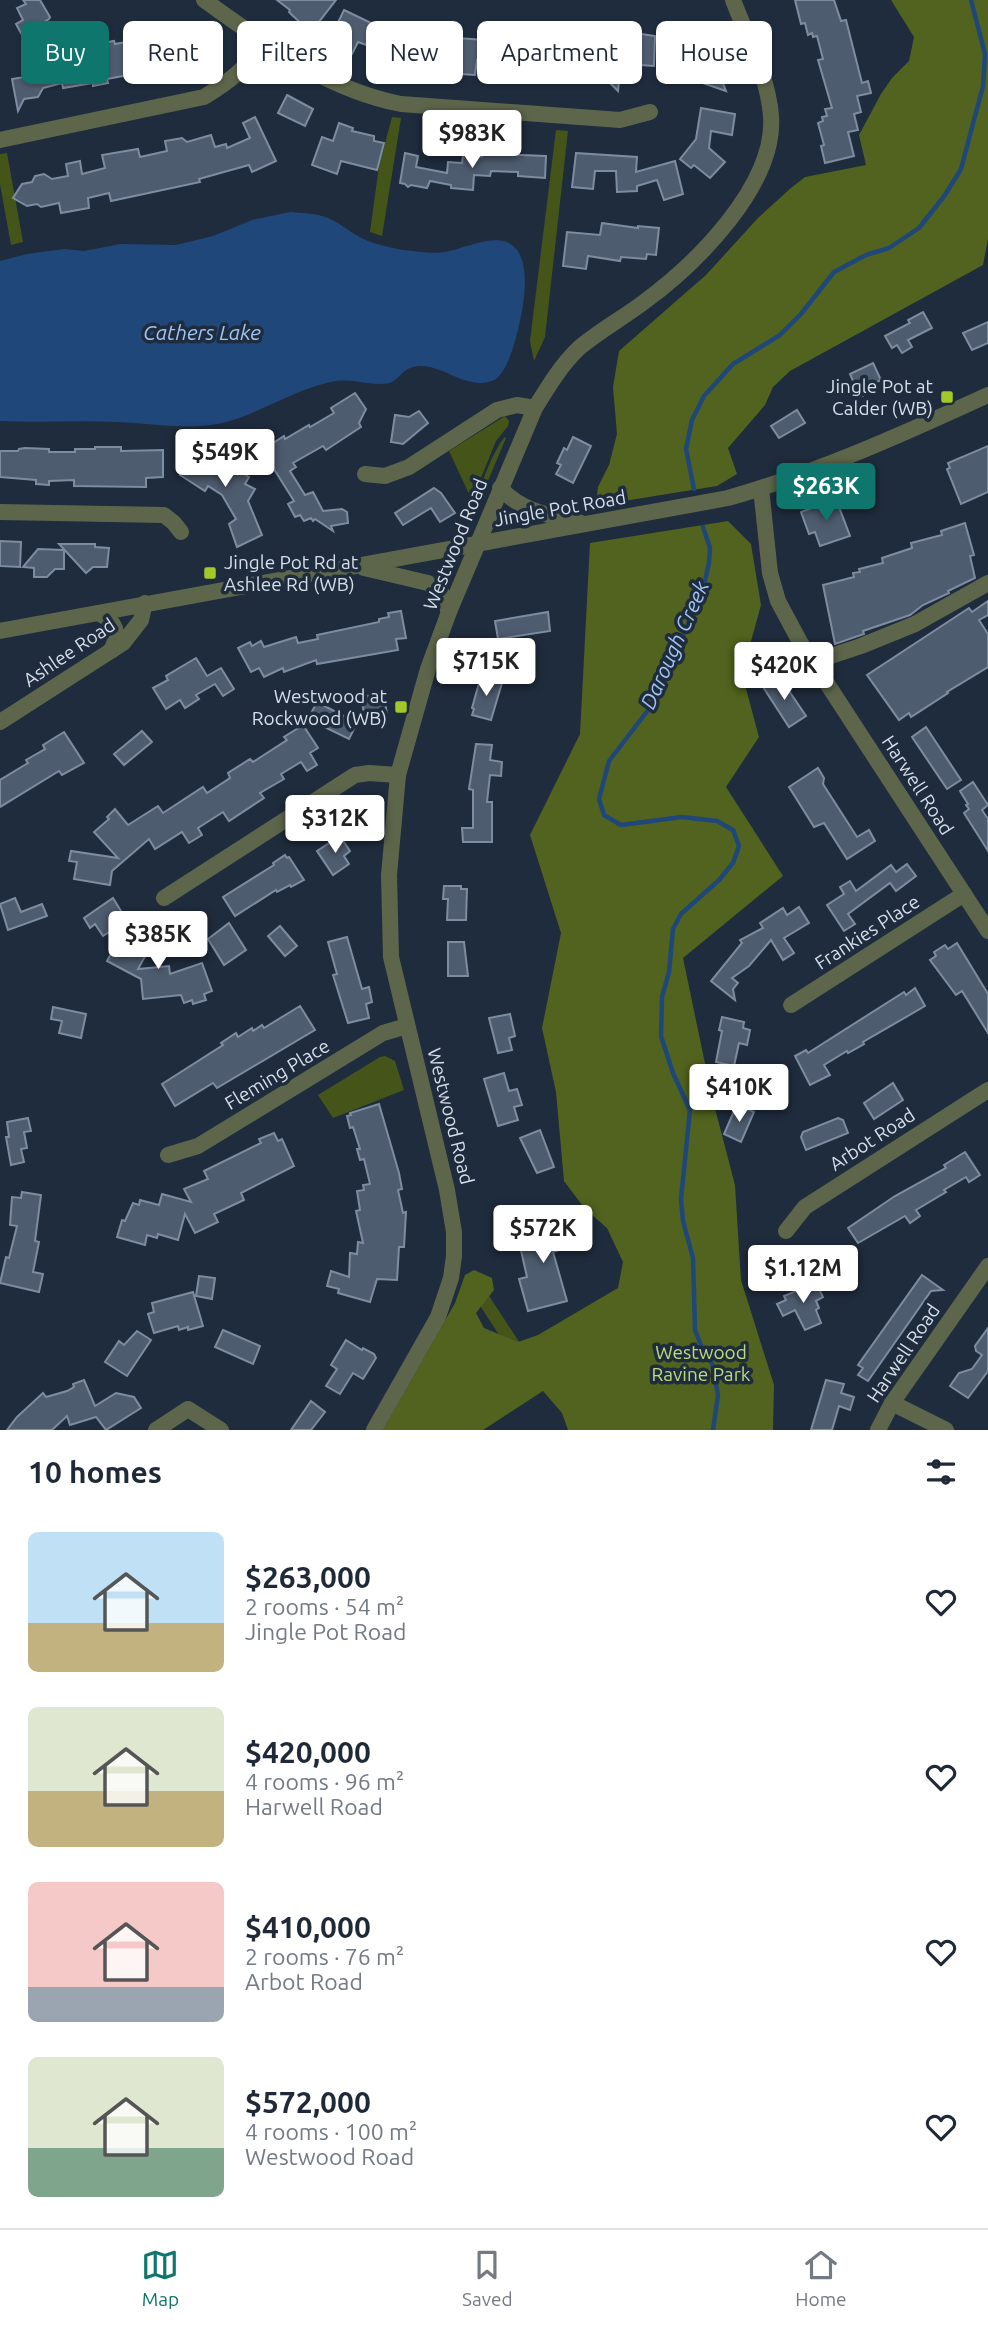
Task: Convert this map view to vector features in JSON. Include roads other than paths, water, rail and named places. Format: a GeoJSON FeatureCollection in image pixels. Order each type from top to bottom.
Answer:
{"type":"FeatureCollection","features":[{"type":"Feature","properties":{"kind":"street"},"geometry":{"type":"LineString","coordinates":[[204,0],[237,23]]}},
{"type":"Feature","properties":{"kind":"street","name":"Westwood Road"},"geometry":{"type":"LineString","coordinates":[[374,1430],[438,1317],[451,1278],[454,1256],[454,1232],[447,1190],[391,957],[388,929],[390,843],[398,775],[424,680],[449,612],[535,408],[555,376],[579,348],[645,301],[694,259],[746,196],[762,169],[771,128],[768,95],[733,0]]}},
{"type":"Feature","properties":{"kind":"street"},"geometry":{"type":"LineString","coordinates":[[0,140],[204,97],[237,76]]}},
{"type":"Feature","properties":{"kind":"street"},"geometry":{"type":"LineString","coordinates":[[336,84],[389,102],[620,120],[650,112]]}},
{"type":"Feature","properties":{"kind":"street","name":"Jingle Pot Road"},"geometry":{"type":"LineString","coordinates":[[0,631],[728,498],[855,455],[988,395]]}},
{"type":"Feature","properties":{"kind":"street"},"geometry":{"type":"LineString","coordinates":[[365,474],[385,475],[409,467],[497,410],[517,405],[535,408]]}},
{"type":"Feature","properties":{"kind":"street"},"geometry":{"type":"LineString","coordinates":[[500,488],[524,508],[586,524]]}},
{"type":"Feature","properties":{"kind":"street","name":"Harwell Road"},"geometry":{"type":"LineString","coordinates":[[761,488],[767,553],[775,593],[782,610],[988,931]]}},
{"type":"Feature","properties":{"kind":"street"},"geometry":{"type":"LineString","coordinates":[[0,512],[164,515],[181,532]]}},
{"type":"Feature","properties":{"kind":"street"},"geometry":{"type":"LineString","coordinates":[[357,567],[428,583],[442,594],[449,612]]}},
{"type":"Feature","properties":{"kind":"street"},"geometry":{"type":"LineString","coordinates":[[813,662],[915,624],[988,583]]}},
{"type":"Feature","properties":{"kind":"street","name":"Ashlee Road"},"geometry":{"type":"LineString","coordinates":[[0,722],[111,651],[134,631],[141,620],[145,603]]}},
{"type":"Feature","properties":{"kind":"street"},"geometry":{"type":"LineString","coordinates":[[98,613],[115,625],[117,638],[111,651]]}},
{"type":"Feature","properties":{"kind":"street"},"geometry":{"type":"LineString","coordinates":[[164,898],[355,775],[398,775]]}},
{"type":"Feature","properties":{"kind":"street","name":"Frankies Place"},"geometry":{"type":"LineString","coordinates":[[792,1005],[964,894]]}},
{"type":"Feature","properties":{"kind":"street","name":"Fleming Place"},"geometry":{"type":"LineString","coordinates":[[168,1155],[198,1146],[383,1033],[407,1026]]}},
{"type":"Feature","properties":{"kind":"street","name":"Arbot Road"},"geometry":{"type":"LineString","coordinates":[[786,1231],[805,1207],[988,1090]]}},
{"type":"Feature","properties":{"kind":"street","name":"Harwell Road"},"geometry":{"type":"LineString","coordinates":[[878,1430],[892,1403],[988,1266]]}},
{"type":"Feature","properties":{"kind":"street"},"geometry":{"type":"LineString","coordinates":[[892,1403],[946,1430]]}},
{"type":"Feature","properties":{"kind":"street"},"geometry":{"type":"LineString","coordinates":[[156,1430],[188,1409],[220,1430]]}},
{"type":"Feature","properties":{"kind":"water","name":"Cathers Lake"},"geometry":{"type":"Polygon","coordinates":[[[290,212],[328,218],[368,241],[402,250],[436,253],[495,240],[512,245],[522,261],[525,283],[516,339],[502,372],[492,381],[481,383],[420,366],[407,369],[389,383],[331,382],[232,420],[205,426],[102,421],[0,421],[0,261],[64,249],[84,251],[121,244],[176,245],[213,236],[252,220],[290,212]]]}},
{"type":"Feature","properties":{"kind":"waterway","name":"Darough Creek"},"geometry":{"type":"LineString","coordinates":[[694,489],[686,449],[692,420],[704,396],[733,364],[780,335],[801,314],[834,272],[866,255],[889,248],[919,228],[961,169],[983,86],[985,54],[971,0]]}},
{"type":"Feature","properties":{"kind":"waterway","name":"Darough Creek"},"geometry":{"type":"LineString","coordinates":[[703,527],[710,548],[702,593],[652,705],[609,761],[599,799],[604,815],[621,825],[682,817],[717,821],[733,830],[739,846],[733,863],[719,880],[681,914],[673,929],[669,972],[662,997],[661,1036],[673,1073],[690,1110],[681,1199],[683,1221],[693,1258],[695,1330],[712,1363],[718,1395],[713,1430]]}},
{"type":"Feature","properties":{"kind":"place","name":"Jingle Pot at Calder (WB)"},"geometry":{"type":"Point","coordinates":[947,397]}},
{"type":"Feature","properties":{"kind":"place","name":"Jingle Pot Rd at Ashlee Rd (WB)"},"geometry":{"type":"Point","coordinates":[210,573]}},
{"type":"Feature","properties":{"kind":"place","name":"Westwood at Rockwood (WB)"},"geometry":{"type":"Point","coordinates":[401,707]}},
{"type":"Feature","properties":{"kind":"park label","name":"Westwood Ravine Park"},"geometry":{"type":"Point","coordinates":[701,1363]}}]}
